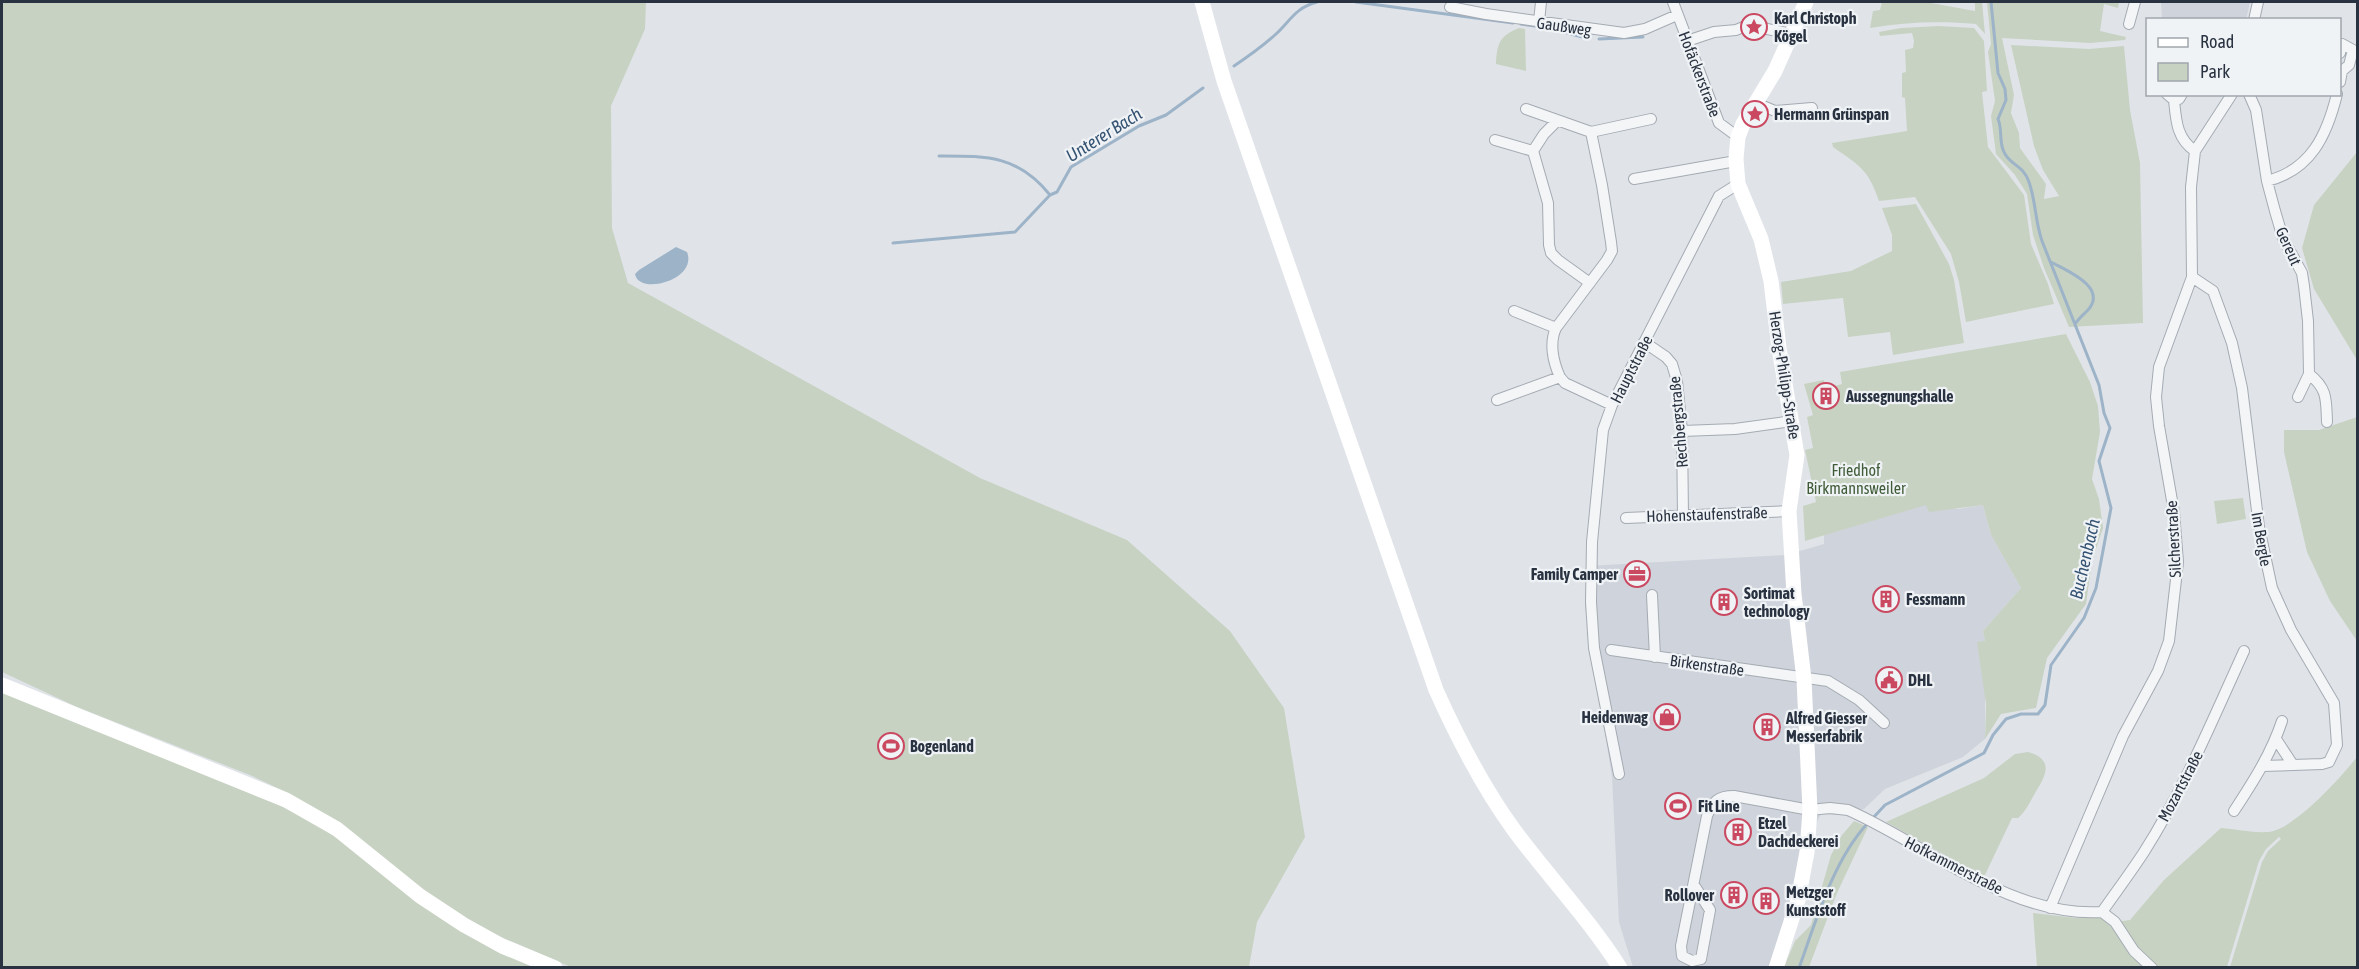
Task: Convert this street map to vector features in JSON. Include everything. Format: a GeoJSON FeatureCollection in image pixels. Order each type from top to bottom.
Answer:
{"type":"FeatureCollection","features":[{"type":"Feature","properties":{"kind":"street"},"geometry":{"type":"LineString","coordinates":[[1202,2],[1224,81],[1436,690],[1469,759],[1490,795],[1513,829],[1591,927],[1620,968]]}},
{"type":"Feature","properties":{"kind":"street"},"geometry":{"type":"LineString","coordinates":[[1539,22],[1541,2]]}},
{"type":"Feature","properties":{"kind":"street","name":"Hofäckerstraße"},"geometry":{"type":"LineString","coordinates":[[1673,2],[1719,123],[1738,137]]}},
{"type":"Feature","properties":{"kind":"street"},"geometry":{"type":"LineString","coordinates":[[1738,184],[1736,161],[1738,137],[1743,124],[1775,70],[1806,2]]}},
{"type":"Feature","properties":{"kind":"street"},"geometry":{"type":"LineString","coordinates":[[2129,24],[2135,2]]}},
{"type":"Feature","properties":{"kind":"street"},"geometry":{"type":"LineString","coordinates":[[2254,18],[2258,2]]}},
{"type":"Feature","properties":{"kind":"street","name":"Gaußweg"},"geometry":{"type":"LineString","coordinates":[[1450,7],[1624,33],[1645,29],[1677,15]]}},
{"type":"Feature","properties":{"kind":"street"},"geometry":{"type":"LineString","coordinates":[[1687,41],[1714,32],[1736,30],[1748,25],[1792,34]]}},
{"type":"Feature","properties":{"kind":"street"},"geometry":{"type":"LineString","coordinates":[[2341,48],[2342,44],[2353,50],[2349,65],[2341,68]]}},
{"type":"Feature","properties":{"kind":"street"},"geometry":{"type":"LineString","coordinates":[[2174,96],[2176,123],[2180,134],[2186,145],[2195,151]]}},
{"type":"Feature","properties":{"kind":"street","name":"Silcherstraße"},"geometry":{"type":"LineString","coordinates":[[2050,908],[2119,746],[2158,671],[2169,641],[2178,562],[2174,512],[2156,397],[2159,367],[2192,277],[2191,187],[2195,151],[2231,96]]}},
{"type":"Feature","properties":{"kind":"street","name":"Gereut"},"geometry":{"type":"LineString","coordinates":[[2250,96],[2256,110],[2267,181],[2283,237],[2302,273],[2308,321],[2309,374],[2298,397]]}},
{"type":"Feature","properties":{"kind":"street"},"geometry":{"type":"LineString","coordinates":[[2267,181],[2292,172],[2312,153],[2331,118],[2336,96]]}},
{"type":"Feature","properties":{"kind":"street"},"geometry":{"type":"LineString","coordinates":[[1756,103],[1775,111],[1812,108]]}},
{"type":"Feature","properties":{"kind":"street"},"geometry":{"type":"LineString","coordinates":[[1526,109],[1591,132],[1650,119]]}},
{"type":"Feature","properties":{"kind":"street"},"geometry":{"type":"LineString","coordinates":[[1557,121],[1544,134],[1533,151],[1548,204],[1549,245],[1551,253],[1558,260],[1590,283]]}},
{"type":"Feature","properties":{"kind":"street"},"geometry":{"type":"LineString","coordinates":[[1591,132],[1612,251],[1556,328],[1552,338],[1555,368],[1565,383],[1612,405]]}},
{"type":"Feature","properties":{"kind":"street"},"geometry":{"type":"LineString","coordinates":[[1496,140],[1533,151]]}},
{"type":"Feature","properties":{"kind":"street"},"geometry":{"type":"LineString","coordinates":[[1634,179],[1736,161]]}},
{"type":"Feature","properties":{"kind":"street","name":"Hauptstraße"},"geometry":{"type":"LineString","coordinates":[[1619,774],[1594,648],[1591,602],[1592,542],[1603,430],[1612,405],[1719,196],[1738,184]]}},
{"type":"Feature","properties":{"kind":"street","name":"Herzog-Philipp-Straße"},"geometry":{"type":"LineString","coordinates":[[1738,184],[1761,239],[1771,281],[1779,348],[1797,455],[1788,511],[1794,594],[1804,679],[1810,810],[1807,852],[1798,900],[1776,968]]}},
{"type":"Feature","properties":{"kind":"street","name":"Im Bergle"},"geometry":{"type":"LineString","coordinates":[[2192,277],[2213,291],[2232,344],[2242,388],[2259,527],[2272,588],[2291,630],[2334,703],[2337,746],[2330,762],[2263,766]]}},
{"type":"Feature","properties":{"kind":"street"},"geometry":{"type":"LineString","coordinates":[[1514,311],[1556,328]]}},
{"type":"Feature","properties":{"kind":"street","name":"Rechbergstraße"},"geometry":{"type":"LineString","coordinates":[[1644,342],[1672,364],[1677,381],[1682,431],[1683,516]]}},
{"type":"Feature","properties":{"kind":"street"},"geometry":{"type":"LineString","coordinates":[[2309,374],[2321,384],[2325,392],[2327,422]]}},
{"type":"Feature","properties":{"kind":"street"},"geometry":{"type":"LineString","coordinates":[[1497,400],[1560,377]]}},
{"type":"Feature","properties":{"kind":"street"},"geometry":{"type":"LineString","coordinates":[[1682,431],[1735,429],[1792,421]]}},
{"type":"Feature","properties":{"kind":"street","name":"Hohenstaufenstraße"},"geometry":{"type":"LineString","coordinates":[[1626,518],[1788,511]]}},
{"type":"Feature","properties":{"kind":"street"},"geometry":{"type":"LineString","coordinates":[[1652,595],[1655,657]]}},
{"type":"Feature","properties":{"kind":"street","name":"Birkenstraße"},"geometry":{"type":"LineString","coordinates":[[1611,650],[1804,679]]}},
{"type":"Feature","properties":{"kind":"street","name":"Mozartstraße"},"geometry":{"type":"LineString","coordinates":[[2102,912],[2144,851],[2174,800],[2244,651]]}},
{"type":"Feature","properties":{"kind":"street"},"geometry":{"type":"LineString","coordinates":[[1804,679],[1828,681],[1838,686],[1859,700],[1884,723]]}},
{"type":"Feature","properties":{"kind":"street"},"geometry":{"type":"LineString","coordinates":[[2,685],[286,800],[337,829],[420,896],[464,925],[502,946],[555,968]]}},
{"type":"Feature","properties":{"kind":"street"},"geometry":{"type":"LineString","coordinates":[[2234,811],[2263,766],[2282,721]]}},
{"type":"Feature","properties":{"kind":"street"},"geometry":{"type":"LineString","coordinates":[[2276,739],[2293,765]]}},
{"type":"Feature","properties":{"kind":"street","name":"Hofkammerstraße"},"geometry":{"type":"LineString","coordinates":[[1694,885],[1710,910],[1701,959],[1692,961],[1682,956],[1681,946],[1707,816],[1711,805],[1716,800],[1723,796],[1734,796],[1810,810],[1830,808],[1848,810],[1951,866],[2023,899],[2050,908],[2085,913],[2102,912]]}},
{"type":"Feature","properties":{"kind":"street"},"geometry":{"type":"LineString","coordinates":[[2102,912],[2115,922],[2134,951],[2152,968]]}},
{"type":"Feature","properties":{"kind":"shaded area"},"geometry":{"type":"Polygon","coordinates":[[[2161,2],[2250,2],[2246,18],[2162,18],[2161,2]]]}},
{"type":"Feature","properties":{"kind":"shaded area"},"geometry":{"type":"Polygon","coordinates":[[[1927,504],[1958,509],[1983,505],[1991,535],[2021,588],[1983,631],[1985,641],[1985,739],[1963,757],[1885,789],[1864,809],[1840,815],[1821,814],[1812,831],[1780,967],[1633,967],[1619,922],[1612,777],[1585,607],[1587,566],[1786,555],[1824,544],[1824,535],[1927,504]]]}},
{"type":"Feature","properties":{"kind":"green space"},"geometry":{"type":"Polygon","coordinates":[[[2,2],[646,2],[645,29],[611,106],[612,228],[628,283],[980,478],[1127,540],[1230,631],[1284,708],[1305,837],[1257,922],[1249,967],[571,967],[482,929],[423,890],[345,827],[288,793],[250,775],[77,707],[2,672],[2,2]]]}},
{"type":"Feature","properties":{"kind":"green space"},"geometry":{"type":"Polygon","coordinates":[[[1882,2],[1931,3],[1975,11],[1975,2],[1982,2],[1985,34],[1976,24],[1963,23],[1909,23],[1870,28],[1873,11],[1880,10],[1882,2]]]}},
{"type":"Feature","properties":{"kind":"green space"},"geometry":{"type":"Polygon","coordinates":[[[1987,2],[2119,2],[2118,8],[2104,4],[2100,31],[2126,37],[2125,40],[2090,43],[2002,38],[2014,95],[2011,113],[2019,133],[2020,148],[2046,184],[2044,199],[2059,196],[2043,170],[2034,146],[2011,45],[2089,49],[2124,46],[2130,110],[2140,163],[2143,323],[2069,327],[2033,235],[2027,194],[2015,175],[1996,154],[1991,116],[1995,101],[1988,52],[1991,44],[1987,2]]]}},
{"type":"Feature","properties":{"kind":"green space"},"geometry":{"type":"Polygon","coordinates":[[[1939,26],[1974,28],[1984,41],[1987,91],[1982,92],[1988,147],[2024,195],[2031,244],[2054,304],[1966,322],[1951,254],[1915,197],[1879,201],[1871,182],[1862,169],[1833,147],[1832,143],[1907,131],[1905,98],[1902,97],[1902,73],[1906,72],[1905,50],[1913,48],[1912,33],[1880,36],[1879,32],[1939,26]]]}},
{"type":"Feature","properties":{"kind":"green space"},"geometry":{"type":"Polygon","coordinates":[[[1519,28],[1525,29],[1526,71],[1496,64],[1500,42],[1507,34],[1519,28]]]}},
{"type":"Feature","properties":{"kind":"green space"},"geometry":{"type":"Polygon","coordinates":[[[2357,152],[2357,360],[2314,289],[2302,248],[2314,205],[2357,152]]]}},
{"type":"Feature","properties":{"kind":"green space"},"geometry":{"type":"Polygon","coordinates":[[[1916,204],[1949,264],[1954,280],[1964,343],[1893,355],[1890,332],[1848,337],[1843,298],[1783,304],[1781,282],[1851,271],[1892,251],[1892,235],[1882,208],[1916,204]]]}},
{"type":"Feature","properties":{"kind":"green space","name":"Friedhof Birkmannsweiler"},"geometry":{"type":"Polygon","coordinates":[[[2066,334],[2090,382],[2098,406],[2100,432],[2092,479],[2099,499],[2103,528],[2092,561],[2086,604],[2047,658],[2036,708],[2001,714],[1985,739],[1986,704],[1977,642],[1985,641],[1983,631],[2021,588],[1991,535],[1983,505],[1929,512],[1926,505],[1805,541],[1803,506],[1816,502],[1805,450],[1813,448],[1807,417],[1813,415],[1804,384],[1824,380],[1826,388],[1842,384],[1840,372],[2066,334]]]}},
{"type":"Feature","properties":{"kind":"green space"},"geometry":{"type":"Polygon","coordinates":[[[2358,417],[2357,641],[2330,601],[2307,552],[2284,452],[2284,430],[2319,430],[2358,417]]]}},
{"type":"Feature","properties":{"kind":"green space"},"geometry":{"type":"Polygon","coordinates":[[[2243,498],[2246,519],[2217,524],[2214,501],[2243,498]]]}},
{"type":"Feature","properties":{"kind":"green space"},"geometry":{"type":"Polygon","coordinates":[[[2,692],[271,801],[309,820],[537,967],[2,967],[2,692]]]}},
{"type":"Feature","properties":{"kind":"green space"},"geometry":{"type":"Polygon","coordinates":[[[2028,752],[2037,755],[2045,764],[2044,776],[2025,810],[2018,818],[2012,818],[1984,877],[1886,822],[1984,778],[2015,754],[2028,752]]]}},
{"type":"Feature","properties":{"kind":"green space"},"geometry":{"type":"Polygon","coordinates":[[[2357,757],[2357,967],[2230,967],[2262,862],[2268,851],[2281,839],[2279,837],[2266,849],[2259,861],[2227,967],[2152,967],[2115,922],[2130,920],[2164,880],[2221,828],[2262,832],[2279,829],[2317,801],[2357,757]]]}},
{"type":"Feature","properties":{"kind":"green space"},"geometry":{"type":"Polygon","coordinates":[[[1854,821],[1868,827],[1837,893],[1809,967],[1784,967],[1795,941],[1811,925],[1831,855],[1842,835],[1854,821]]]}},
{"type":"Feature","properties":{"kind":"green space"},"geometry":{"type":"Polygon","coordinates":[[[2033,913],[2076,918],[2102,917],[2148,967],[2037,967],[2033,913]]]}},
{"type":"Feature","properties":{"kind":"water"},"geometry":{"type":"Polygon","coordinates":[[[676,247],[687,252],[688,262],[684,270],[667,282],[646,284],[639,281],[635,274],[639,270],[676,247]]]}},
{"type":"Feature","properties":{"kind":"waterway","name":"Unterer Bach"},"geometry":{"type":"LineString","coordinates":[[1234,66],[1256,51],[1298,11],[1317,2]]}},
{"type":"Feature","properties":{"kind":"waterway","name":"Unterer Bach"},"geometry":{"type":"LineString","coordinates":[[1356,2],[1513,23]]}},
{"type":"Feature","properties":{"kind":"waterway","name":"Buchenbach"},"geometry":{"type":"LineString","coordinates":[[1872,819],[1885,805],[1984,753],[1993,735],[2006,719],[2021,714],[2038,714],[2045,705],[2051,665],[2084,618],[2096,588],[2111,508],[2099,461],[2110,428],[2104,413],[2099,385],[2042,241],[2027,176],[2003,150],[1998,119],[2006,100],[2005,89],[1998,73],[1991,2]]}},
{"type":"Feature","properties":{"kind":"waterway","name":"Unterer Bach"},"geometry":{"type":"LineString","coordinates":[[1521,24],[1549,28],[1586,38]]}},
{"type":"Feature","properties":{"kind":"waterway","name":"Unterer Bach"},"geometry":{"type":"LineString","coordinates":[[1599,39],[1643,37]]}},
{"type":"Feature","properties":{"kind":"waterway","name":"Unterer Bach"},"geometry":{"type":"LineString","coordinates":[[893,243],[1015,232],[1050,195],[1057,192],[1071,167],[1139,126],[1166,115],[1203,88]]}},
{"type":"Feature","properties":{"kind":"waterway"},"geometry":{"type":"LineString","coordinates":[[939,156],[972,156],[1000,160],[1026,172],[1050,195]]}},
{"type":"Feature","properties":{"kind":"waterway","name":"Buchenbach"},"geometry":{"type":"LineString","coordinates":[[2051,262],[2083,281],[2093,294],[2093,302],[2075,324]]}},
{"type":"Feature","properties":{"kind":"waterway","name":"Buchenbach"},"geometry":{"type":"LineString","coordinates":[[1799,968],[1835,873],[1855,839],[1867,824]]}},
{"type":"Feature","properties":{"kind":"place","name":"Karl Christoph Kögel"},"geometry":{"type":"Point","coordinates":[1754,27]}},
{"type":"Feature","properties":{"kind":"place","name":"Hermann Grünspan"},"geometry":{"type":"Point","coordinates":[1755,114]}},
{"type":"Feature","properties":{"kind":"place","name":"Aussegnungshalle"},"geometry":{"type":"Point","coordinates":[1826,396]}},
{"type":"Feature","properties":{"kind":"place","name":"Family Camper"},"geometry":{"type":"Point","coordinates":[1637,574]}},
{"type":"Feature","properties":{"kind":"place","name":"Fessmann"},"geometry":{"type":"Point","coordinates":[1886,599]}},
{"type":"Feature","properties":{"kind":"place","name":"Sortimat technology"},"geometry":{"type":"Point","coordinates":[1724,602]}},
{"type":"Feature","properties":{"kind":"place","name":"DHL"},"geometry":{"type":"Point","coordinates":[1889,680]}},
{"type":"Feature","properties":{"kind":"place","name":"Heidenwag"},"geometry":{"type":"Point","coordinates":[1667,717]}},
{"type":"Feature","properties":{"kind":"place","name":"Alfred Giesser Messerfabrik"},"geometry":{"type":"Point","coordinates":[1767,727]}},
{"type":"Feature","properties":{"kind":"place","name":"Bogenland"},"geometry":{"type":"Point","coordinates":[891,746]}},
{"type":"Feature","properties":{"kind":"place","name":"Fit Line"},"geometry":{"type":"Point","coordinates":[1678,806]}},
{"type":"Feature","properties":{"kind":"place","name":"Etzel Dachdeckerei"},"geometry":{"type":"Point","coordinates":[1738,832]}},
{"type":"Feature","properties":{"kind":"place","name":"Rollover"},"geometry":{"type":"Point","coordinates":[1734,895]}},
{"type":"Feature","properties":{"kind":"place","name":"Metzger Kunststoff"},"geometry":{"type":"Point","coordinates":[1766,901]}}]}
